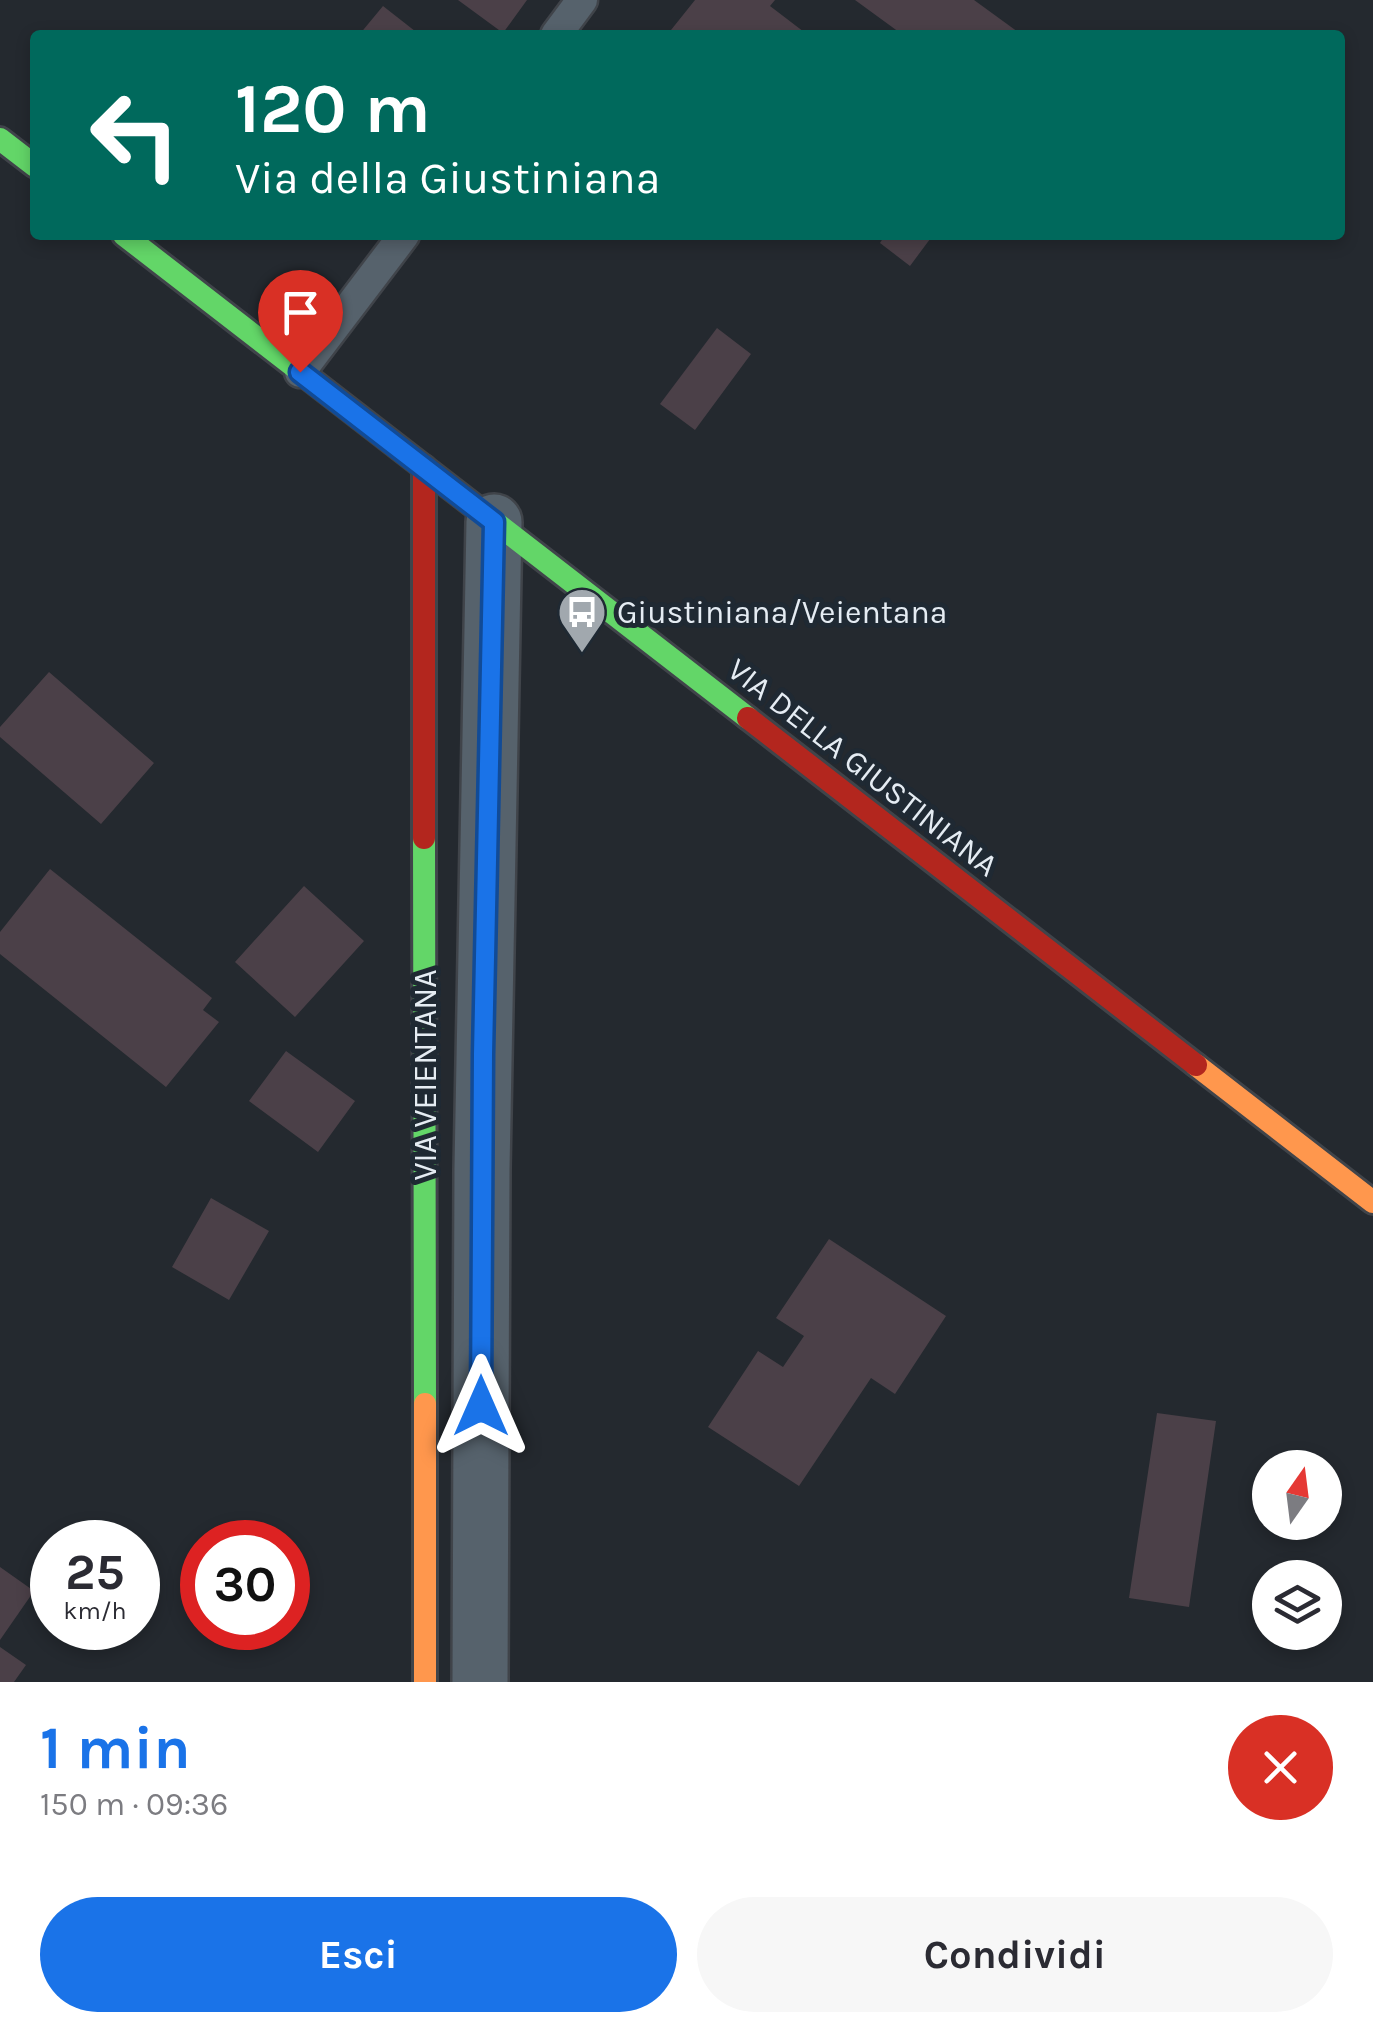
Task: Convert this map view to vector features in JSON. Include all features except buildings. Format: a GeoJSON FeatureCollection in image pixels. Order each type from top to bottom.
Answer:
{"type":"FeatureCollection","features":[{"type":"Feature","properties":{"kind":"street"},"geometry":{"type":"LineString","coordinates":[[0,139],[30,162]]}},
{"type":"Feature","properties":{"kind":"street","name":"VIA DELLA GIUSTINIANA"},"geometry":{"type":"LineString","coordinates":[[130,240],[1373,1202]]}},
{"type":"Feature","properties":{"kind":"street","name":"VIA VEIENTANA"},"geometry":{"type":"LineString","coordinates":[[424,467],[425,1682]]}},
{"type":"Feature","properties":{"kind":"street","name":"VIA VEIENTANA"},"geometry":{"type":"LineString","coordinates":[[480,1682],[482,1169],[494,522]]}},
{"type":"Feature","properties":{"kind":"lane"},"geometry":{"type":"LineString","coordinates":[[560,30],[582,0]]}},
{"type":"Feature","properties":{"kind":"lane"},"geometry":{"type":"LineString","coordinates":[[300,372],[400,240]]}},
{"type":"Feature","properties":{"kind":"traffic: fast"},"geometry":{"type":"LineString","coordinates":[[0,139],[30,162]]}},
{"type":"Feature","properties":{"kind":"traffic: fast"},"geometry":{"type":"LineString","coordinates":[[130,240],[748,718]]}},
{"type":"Feature","properties":{"kind":"traffic: fast"},"geometry":{"type":"LineString","coordinates":[[424,838],[425,1404]]}},
{"type":"Feature","properties":{"kind":"traffic: slow"},"geometry":{"type":"LineString","coordinates":[[1196,1065],[1373,1202]]}},
{"type":"Feature","properties":{"kind":"traffic: slow"},"geometry":{"type":"LineString","coordinates":[[425,1404],[425,1682]]}},
{"type":"Feature","properties":{"kind":"traffic: jam"},"geometry":{"type":"LineString","coordinates":[[424,467],[424,838]]}},
{"type":"Feature","properties":{"kind":"traffic: jam"},"geometry":{"type":"LineString","coordinates":[[748,718],[1196,1065]]}},
{"type":"Feature","properties":{"kind":"place","name":"Giustiniana/Veientana"},"geometry":{"type":"Point","coordinates":[582,654]}},
{"type":"Feature","properties":{"kind":"route"},"geometry":{"type":"LineString","coordinates":[[300,372],[494,522],[483,1054],[481,1406]]}}]}
